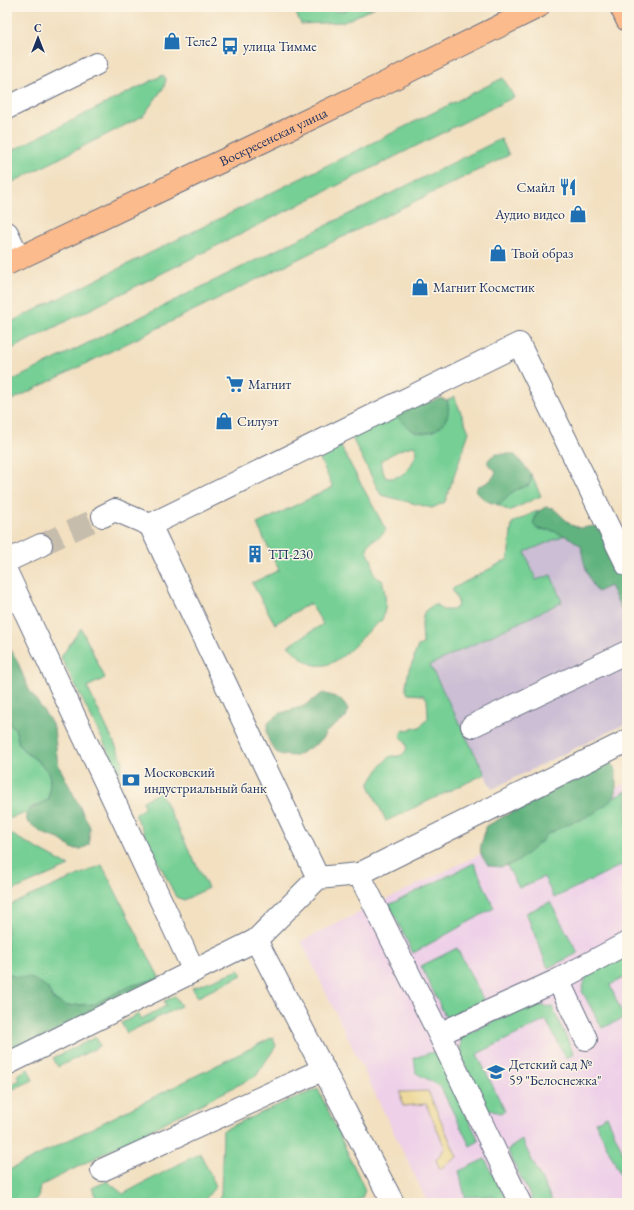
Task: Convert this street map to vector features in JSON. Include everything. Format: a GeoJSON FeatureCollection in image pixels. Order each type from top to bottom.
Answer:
{"type":"FeatureCollection","features":[{"type":"Feature","properties":{"kind":"main road","name":"Воскресенская улица"},"geometry":{"type":"LineString","coordinates":[[13,261],[383,84],[538,7]]}},
{"type":"Feature","properties":{"kind":"main road"},"geometry":{"type":"LineString","coordinates":[[621,7],[627,20]]}},
{"type":"Feature","properties":{"kind":"lane"},"geometry":{"type":"LineString","coordinates":[[7,108],[96,64]]}},
{"type":"Feature","properties":{"kind":"lane"},"geometry":{"type":"LineString","coordinates":[[7,234],[13,261]]}},
{"type":"Feature","properties":{"kind":"lane"},"geometry":{"type":"LineString","coordinates":[[150,525],[519,344],[627,565]]}},
{"type":"Feature","properties":{"kind":"lane"},"geometry":{"type":"LineString","coordinates":[[103,516],[115,510],[150,525],[318,878]]}},
{"type":"Feature","properties":{"kind":"lane"},"geometry":{"type":"LineString","coordinates":[[7,561],[40,545]]}},
{"type":"Feature","properties":{"kind":"lane"},"geometry":{"type":"LineString","coordinates":[[7,573],[194,971]]}},
{"type":"Feature","properties":{"kind":"lane"},"geometry":{"type":"LineString","coordinates":[[472,726],[627,652]]}},
{"type":"Feature","properties":{"kind":"lane"},"geometry":{"type":"LineString","coordinates":[[7,1064],[256,940],[318,878],[359,874],[627,741]]}},
{"type":"Feature","properties":{"kind":"lane"},"geometry":{"type":"LineString","coordinates":[[359,874],[439,1034],[520,1203]]}},
{"type":"Feature","properties":{"kind":"lane"},"geometry":{"type":"LineString","coordinates":[[256,940],[324,1069],[386,1201]]}},
{"type":"Feature","properties":{"kind":"lane"},"geometry":{"type":"LineString","coordinates":[[439,1034],[558,980],[627,943]]}},
{"type":"Feature","properties":{"kind":"lane"},"geometry":{"type":"LineString","coordinates":[[558,980],[586,1038]]}},
{"type":"Feature","properties":{"kind":"lane"},"geometry":{"type":"LineString","coordinates":[[102,1170],[324,1069]]}},
{"type":"Feature","properties":{"kind":"shaded area"},"geometry":{"type":"Polygon","coordinates":[[[565,535],[582,546],[583,561],[588,575],[597,592],[610,586],[624,614],[627,613],[627,723],[492,789],[430,665],[562,602],[536,580],[525,552],[565,535]]]}},
{"type":"Feature","properties":{"kind":"shaded area","name":"Детский сад № 59 \"Белоснежка\""},"geometry":{"type":"Polygon","coordinates":[[[627,783],[627,1203],[428,1203],[301,941],[627,783]]]}},
{"type":"Feature","properties":{"kind":"green space"},"geometry":{"type":"Polygon","coordinates":[[[299,7],[329,7],[334,11],[343,11],[354,7],[375,7],[344,22],[301,24],[294,9],[299,7]]]}},
{"type":"Feature","properties":{"kind":"green space"},"geometry":{"type":"Polygon","coordinates":[[[163,75],[166,79],[164,87],[143,116],[9,184],[7,183],[7,153],[163,75]]]}},
{"type":"Feature","properties":{"kind":"green space"},"geometry":{"type":"Polygon","coordinates":[[[503,78],[514,97],[7,351],[7,324],[503,78]]]}},
{"type":"Feature","properties":{"kind":"green space"},"geometry":{"type":"Polygon","coordinates":[[[501,139],[509,155],[8,402],[7,401],[7,383],[501,139]]]}},
{"type":"Feature","properties":{"kind":"green space"},"geometry":{"type":"Polygon","coordinates":[[[454,396],[469,432],[445,502],[432,508],[381,495],[352,438],[396,416],[406,424],[409,429],[433,431],[443,424],[448,405],[447,401],[454,396]],[[414,446],[405,448],[381,461],[381,467],[386,478],[398,477],[406,471],[417,452],[414,446]]]}},
{"type":"Feature","properties":{"kind":"green space"},"geometry":{"type":"Polygon","coordinates":[[[441,398],[447,401],[448,415],[441,426],[430,432],[416,432],[396,416],[404,410],[441,398]]]}},
{"type":"Feature","properties":{"kind":"green space"},"geometry":{"type":"Polygon","coordinates":[[[340,445],[386,530],[369,544],[367,549],[373,565],[374,574],[382,580],[385,595],[384,615],[382,620],[341,658],[331,663],[322,665],[312,664],[305,661],[288,646],[323,624],[310,603],[275,624],[252,583],[279,570],[257,524],[333,487],[320,459],[340,445]]]}},
{"type":"Feature","properties":{"kind":"green space"},"geometry":{"type":"Polygon","coordinates":[[[497,454],[513,454],[531,474],[529,485],[514,491],[499,504],[492,503],[484,499],[476,490],[478,486],[492,479],[494,476],[496,471],[488,464],[488,460],[497,454]]]}},
{"type":"Feature","properties":{"kind":"green space"},"geometry":{"type":"Polygon","coordinates":[[[531,474],[541,496],[509,511],[496,504],[502,503],[514,491],[531,480],[531,474]]]}},
{"type":"Feature","properties":{"kind":"green space"},"geometry":{"type":"Polygon","coordinates":[[[546,507],[553,508],[571,525],[580,528],[596,526],[603,529],[627,577],[627,613],[624,614],[610,586],[597,592],[586,570],[581,546],[570,538],[551,530],[537,529],[533,524],[537,514],[546,507]]]}},
{"type":"Feature","properties":{"kind":"green space"},"geometry":{"type":"Polygon","coordinates":[[[539,510],[535,517],[544,530],[551,530],[565,535],[525,552],[536,580],[551,575],[562,602],[430,665],[485,774],[386,821],[369,785],[388,757],[401,755],[405,752],[406,744],[400,736],[402,731],[420,727],[428,718],[427,699],[423,695],[408,694],[406,690],[409,669],[414,660],[418,646],[423,644],[423,614],[433,605],[438,605],[442,610],[453,610],[457,607],[458,602],[452,589],[508,559],[512,523],[539,510]]]}},
{"type":"Feature","properties":{"kind":"green space"},"geometry":{"type":"Polygon","coordinates":[[[81,628],[105,678],[87,687],[123,761],[120,775],[61,657],[81,628]]]}},
{"type":"Feature","properties":{"kind":"green space"},"geometry":{"type":"Polygon","coordinates":[[[7,644],[17,660],[28,688],[54,728],[59,766],[90,827],[89,845],[81,849],[73,849],[59,839],[42,833],[27,821],[26,813],[49,799],[50,774],[38,761],[24,751],[19,744],[15,728],[7,722],[7,644]]]}},
{"type":"Feature","properties":{"kind":"green space"},"geometry":{"type":"Polygon","coordinates":[[[323,693],[343,702],[348,709],[346,717],[326,732],[322,739],[316,744],[296,756],[282,755],[276,752],[267,735],[269,721],[281,713],[304,706],[323,693]]]}},
{"type":"Feature","properties":{"kind":"green space"},"geometry":{"type":"Polygon","coordinates":[[[7,722],[15,728],[19,744],[24,751],[38,761],[50,774],[49,799],[32,807],[26,813],[8,819],[7,752],[9,749],[7,744],[7,722]]]}},
{"type":"Feature","properties":{"kind":"green space"},"geometry":{"type":"Polygon","coordinates":[[[603,761],[611,763],[616,770],[616,793],[612,800],[594,813],[546,835],[542,841],[517,862],[502,867],[489,866],[481,855],[480,851],[485,827],[603,761]]]}},
{"type":"Feature","properties":{"kind":"green space"},"geometry":{"type":"Polygon","coordinates":[[[627,791],[627,868],[624,864],[554,898],[544,877],[519,888],[500,853],[627,791]]]}},
{"type":"Feature","properties":{"kind":"green space"},"geometry":{"type":"Polygon","coordinates":[[[160,792],[208,888],[184,900],[176,897],[135,815],[144,808],[143,801],[160,792]]]}},
{"type":"Feature","properties":{"kind":"green space"},"geometry":{"type":"Polygon","coordinates":[[[7,832],[69,866],[7,893],[7,832]]]}},
{"type":"Feature","properties":{"kind":"green space"},"geometry":{"type":"Polygon","coordinates":[[[474,863],[494,908],[413,953],[389,905],[474,863]]]}},
{"type":"Feature","properties":{"kind":"green space"},"geometry":{"type":"Polygon","coordinates":[[[102,865],[160,979],[134,985],[95,1004],[66,1006],[53,999],[47,987],[31,978],[15,977],[7,973],[7,906],[102,865]]]}},
{"type":"Feature","properties":{"kind":"green space"},"geometry":{"type":"Polygon","coordinates":[[[550,902],[578,953],[548,968],[526,913],[550,902]]]}},
{"type":"Feature","properties":{"kind":"green space"},"geometry":{"type":"Polygon","coordinates":[[[457,948],[484,1001],[446,1018],[421,966],[457,948]]]}},
{"type":"Feature","properties":{"kind":"green space"},"geometry":{"type":"Polygon","coordinates":[[[627,953],[627,976],[610,985],[624,1018],[602,1028],[582,991],[586,976],[627,953]]]}},
{"type":"Feature","properties":{"kind":"green space"},"geometry":{"type":"Polygon","coordinates":[[[239,970],[242,975],[198,997],[192,988],[239,970]]]}},
{"type":"Feature","properties":{"kind":"green space"},"geometry":{"type":"Polygon","coordinates":[[[7,973],[15,977],[31,978],[47,987],[53,999],[66,1006],[95,1004],[134,985],[160,979],[7,1056],[7,973]]]}},
{"type":"Feature","properties":{"kind":"green space"},"geometry":{"type":"Polygon","coordinates":[[[175,996],[181,1006],[127,1033],[121,1023],[139,1014],[141,1019],[166,1006],[164,1001],[175,996]]]}},
{"type":"Feature","properties":{"kind":"green space"},"geometry":{"type":"Polygon","coordinates":[[[531,1004],[552,1007],[574,1054],[566,1058],[546,1020],[477,1054],[505,1111],[500,1113],[486,1109],[460,1055],[461,1037],[531,1004]]]}},
{"type":"Feature","properties":{"kind":"green space"},"geometry":{"type":"Polygon","coordinates":[[[96,1037],[100,1046],[58,1067],[53,1058],[96,1037]]]}},
{"type":"Feature","properties":{"kind":"green space"},"geometry":{"type":"Polygon","coordinates":[[[273,1037],[276,1046],[256,1076],[40,1186],[38,1198],[28,1203],[7,1203],[7,1171],[273,1037]]]}},
{"type":"Feature","properties":{"kind":"green space"},"geometry":{"type":"Polygon","coordinates":[[[436,1051],[479,1141],[470,1146],[440,1086],[416,1073],[414,1058],[436,1051]]]}},
{"type":"Feature","properties":{"kind":"green space"},"geometry":{"type":"Polygon","coordinates":[[[28,1069],[33,1080],[7,1092],[7,1086],[20,1080],[17,1075],[28,1069]]]}},
{"type":"Feature","properties":{"kind":"green space"},"geometry":{"type":"Polygon","coordinates":[[[318,1089],[365,1190],[362,1198],[351,1203],[216,1203],[221,1194],[223,1130],[287,1101],[318,1089]]]}},
{"type":"Feature","properties":{"kind":"green space"},"geometry":{"type":"Polygon","coordinates":[[[607,1116],[627,1162],[627,1188],[595,1122],[607,1116]]]}},
{"type":"Feature","properties":{"kind":"green space"},"geometry":{"type":"Polygon","coordinates":[[[522,1140],[553,1203],[534,1203],[507,1150],[522,1140]]]}},
{"type":"Feature","properties":{"kind":"green space"},"geometry":{"type":"Polygon","coordinates":[[[200,1153],[216,1186],[202,1203],[98,1203],[92,1188],[107,1181],[123,1194],[200,1153]]]}},
{"type":"Feature","properties":{"kind":"green space"},"geometry":{"type":"Polygon","coordinates":[[[485,1159],[508,1203],[496,1203],[493,1196],[465,1197],[459,1171],[485,1159]]]}},
{"type":"Feature","properties":{"kind":"sand"},"geometry":{"type":"Polygon","coordinates":[[[428,1091],[457,1157],[440,1169],[436,1160],[445,1148],[426,1104],[403,1106],[400,1092],[428,1091]]]}},
{"type":"Feature","properties":{"kind":"tunnel"},"geometry":{"type":"LineString","coordinates":[[41,545],[103,516]]}},
{"type":"Feature","properties":{"kind":"place","name":"Теле2"},"geometry":{"type":"Point","coordinates":[172,41]}},
{"type":"Feature","properties":{"kind":"place","name":"улица Тимме"},"geometry":{"type":"Point","coordinates":[230,46]}},
{"type":"Feature","properties":{"kind":"place","name":"Смайл"},"geometry":{"type":"Point","coordinates":[568,187]}},
{"type":"Feature","properties":{"kind":"place","name":"Аудио видео"},"geometry":{"type":"Point","coordinates":[578,214]}},
{"type":"Feature","properties":{"kind":"place","name":"Твой образ"},"geometry":{"type":"Point","coordinates":[498,253]}},
{"type":"Feature","properties":{"kind":"place","name":"Магнит Косметик"},"geometry":{"type":"Point","coordinates":[420,287]}},
{"type":"Feature","properties":{"kind":"place","name":"Магнит"},"geometry":{"type":"Point","coordinates":[235,384]}},
{"type":"Feature","properties":{"kind":"place","name":"Силуэт"},"geometry":{"type":"Point","coordinates":[224,421]}},
{"type":"Feature","properties":{"kind":"place","name":"ТП-230"},"geometry":{"type":"Point","coordinates":[255,554]}},
{"type":"Feature","properties":{"kind":"place","name":"Московский индустриальный банк"},"geometry":{"type":"Point","coordinates":[131,780]}},
{"type":"Feature","properties":{"kind":"place","name":"Детский сад № 59 \"Белоснежка\""},"geometry":{"type":"Point","coordinates":[496,1072]}}]}
